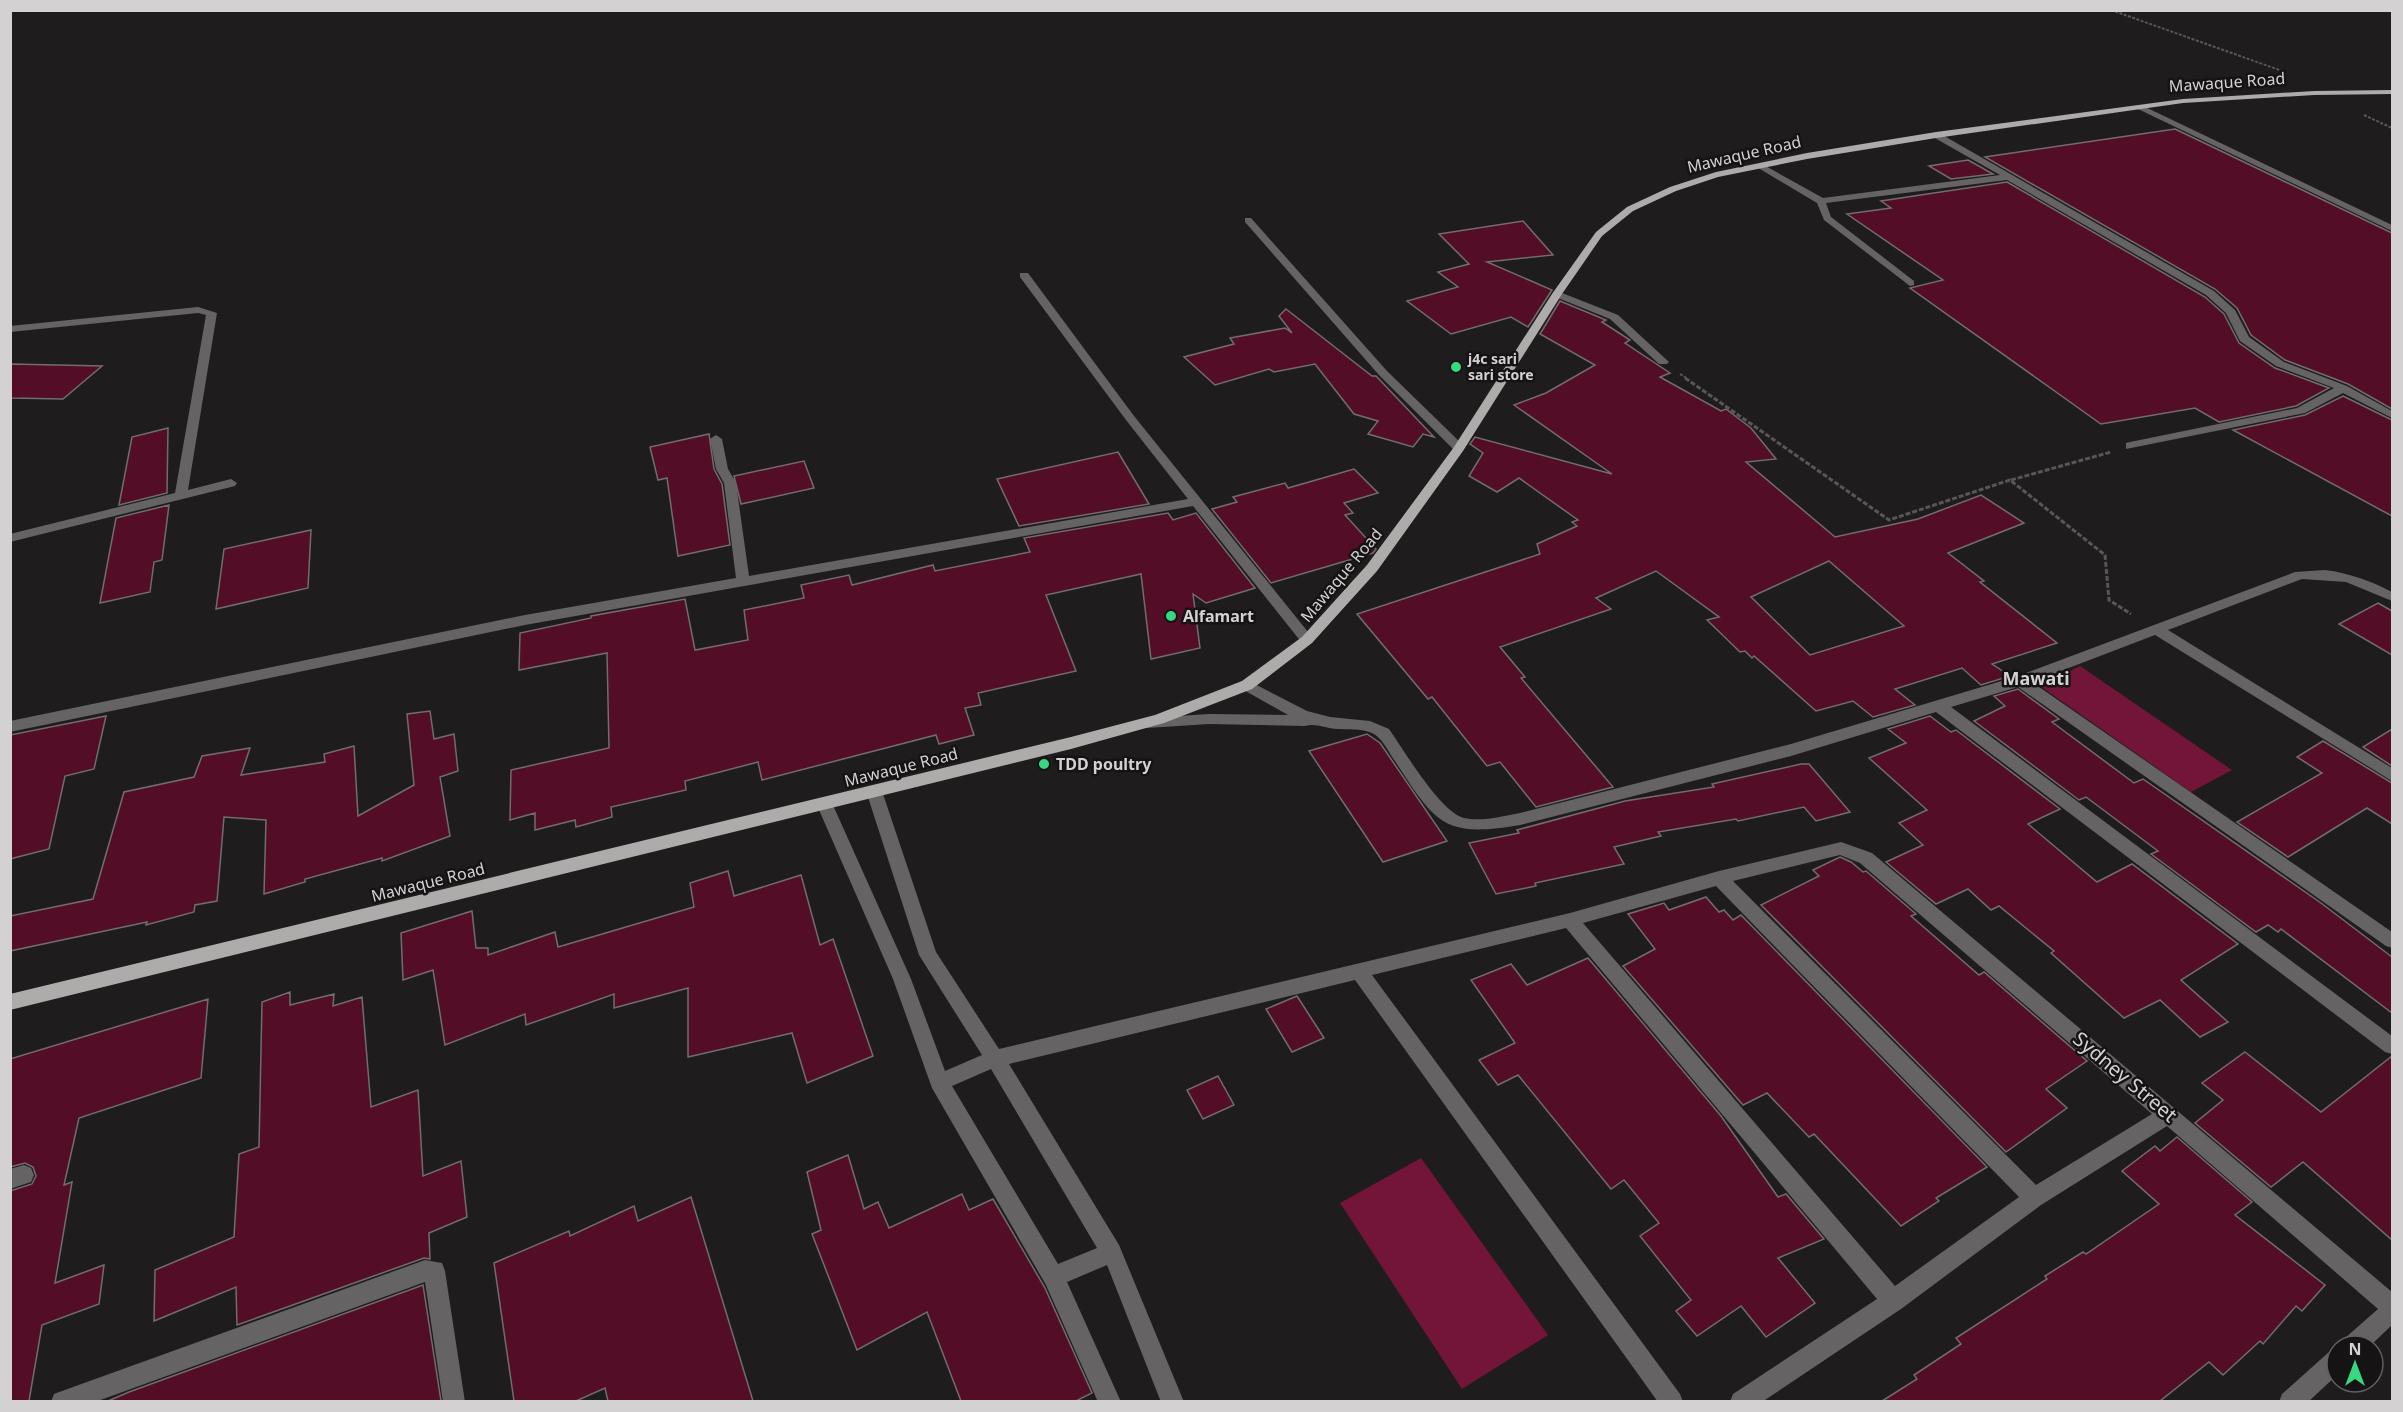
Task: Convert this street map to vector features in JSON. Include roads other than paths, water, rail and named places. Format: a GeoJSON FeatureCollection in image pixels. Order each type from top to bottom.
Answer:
{"type":"FeatureCollection","features":[{"type":"Feature","properties":{"kind":"main road","name":"Mawaque Road"},"geometry":{"type":"LineString","coordinates":[[10,1002],[1144,723],[1247,685],[1307,640],[1372,568],[1459,448],[1557,294],[1599,234],[1630,209],[1673,189],[1716,175],[1759,166],[1936,135],[2141,107],[2240,96],[2392,92]]}},
{"type":"Feature","properties":{"kind":"street"},"geometry":{"type":"LineString","coordinates":[[2141,107],[2392,228]]}},
{"type":"Feature","properties":{"kind":"street"},"geometry":{"type":"LineString","coordinates":[[1936,135],[2210,293],[2231,312],[2244,339],[2280,364],[2343,388],[2392,415]]}},
{"type":"Feature","properties":{"kind":"street"},"geometry":{"type":"LineString","coordinates":[[1759,166],[1821,201],[2009,177]]}},
{"type":"Feature","properties":{"kind":"street"},"geometry":{"type":"LineString","coordinates":[[1821,201],[1827,218],[1910,283]]}},
{"type":"Feature","properties":{"kind":"street"},"geometry":{"type":"LineString","coordinates":[[1248,220],[1383,373],[1459,448]]}},
{"type":"Feature","properties":{"kind":"street"},"geometry":{"type":"LineString","coordinates":[[1024,275],[1130,418],[1307,640]]}},
{"type":"Feature","properties":{"kind":"street"},"geometry":{"type":"LineString","coordinates":[[1557,294],[1614,317],[1663,362]]}},
{"type":"Feature","properties":{"kind":"street"},"geometry":{"type":"LineString","coordinates":[[10,329],[198,310],[212,313],[181,495]]}},
{"type":"Feature","properties":{"kind":"street"},"geometry":{"type":"LineString","coordinates":[[2130,446],[2301,411],[2343,388]]}},
{"type":"Feature","properties":{"kind":"street"},"geometry":{"type":"LineString","coordinates":[[716,439],[722,469],[730,483],[743,581]]}},
{"type":"Feature","properties":{"kind":"street"},"geometry":{"type":"LineString","coordinates":[[10,538],[231,483]]}},
{"type":"Feature","properties":{"kind":"street"},"geometry":{"type":"LineString","coordinates":[[10,727],[525,620],[1195,501]]}},
{"type":"Feature","properties":{"kind":"street"},"geometry":{"type":"LineString","coordinates":[[1144,723],[1209,719],[1324,722],[1374,726],[1384,733],[1439,810],[1458,823],[1487,825],[1520,819],[1791,750],[1940,706],[2020,681],[2300,575],[2327,573],[2364,582],[2392,597]]}},
{"type":"Feature","properties":{"kind":"street"},"geometry":{"type":"LineString","coordinates":[[2156,629],[2392,775]]}},
{"type":"Feature","properties":{"kind":"street"},"geometry":{"type":"LineString","coordinates":[[2020,681],[2392,941]]}},
{"type":"Feature","properties":{"kind":"street"},"geometry":{"type":"LineString","coordinates":[[1247,685],[1286,710],[1324,722]]}},
{"type":"Feature","properties":{"kind":"street"},"geometry":{"type":"LineString","coordinates":[[1940,706],[2392,1046]]}},
{"type":"Feature","properties":{"kind":"street"},"geometry":{"type":"LineString","coordinates":[[874,791],[928,955],[995,1059],[1112,1252],[1173,1401]]}},
{"type":"Feature","properties":{"kind":"street"},"geometry":{"type":"LineString","coordinates":[[824,803],[902,979],[939,1082],[1054,1277],[1110,1401]]}},
{"type":"Feature","properties":{"kind":"street","name":"Sydney Street"},"geometry":{"type":"LineString","coordinates":[[1719,878],[1841,848],[1854,851],[1876,866],[2169,1114],[2392,1308]]}},
{"type":"Feature","properties":{"kind":"street"},"geometry":{"type":"LineString","coordinates":[[939,1082],[995,1059],[1570,920],[1719,878],[2034,1198]]}},
{"type":"Feature","properties":{"kind":"street"},"geometry":{"type":"LineString","coordinates":[[1570,920],[1893,1301]]}},
{"type":"Feature","properties":{"kind":"street"},"geometry":{"type":"LineString","coordinates":[[1359,971],[1672,1401]]}},
{"type":"Feature","properties":{"kind":"street"},"geometry":{"type":"LineString","coordinates":[[1741,1401],[1893,1301],[2034,1198],[2169,1114]]}},
{"type":"Feature","properties":{"kind":"street"},"geometry":{"type":"LineString","coordinates":[[1054,1277],[1112,1252]]}},
{"type":"Feature","properties":{"kind":"street"},"geometry":{"type":"LineString","coordinates":[[62,1401],[425,1271],[434,1271],[454,1401]]}},
{"type":"Feature","properties":{"kind":"street"},"geometry":{"type":"LineString","coordinates":[[2365,1334],[2392,1308]]}},
{"type":"Feature","properties":{"kind":"street"},"geometry":{"type":"LineString","coordinates":[[2290,1401],[2325,1370]]}},
{"type":"Feature","properties":{"kind":"place","name":"j4c sari sari store"},"geometry":{"type":"Point","coordinates":[1456,367]}},
{"type":"Feature","properties":{"kind":"place","name":"Alfamart"},"geometry":{"type":"Point","coordinates":[1171,616]}},
{"type":"Feature","properties":{"kind":"place","name":"TDD poultry"},"geometry":{"type":"Point","coordinates":[1044,764]}},
{"type":"Feature","properties":{"kind":"district","name":"Mawati"},"geometry":{"type":"Point","coordinates":[2036,679]}}]}
